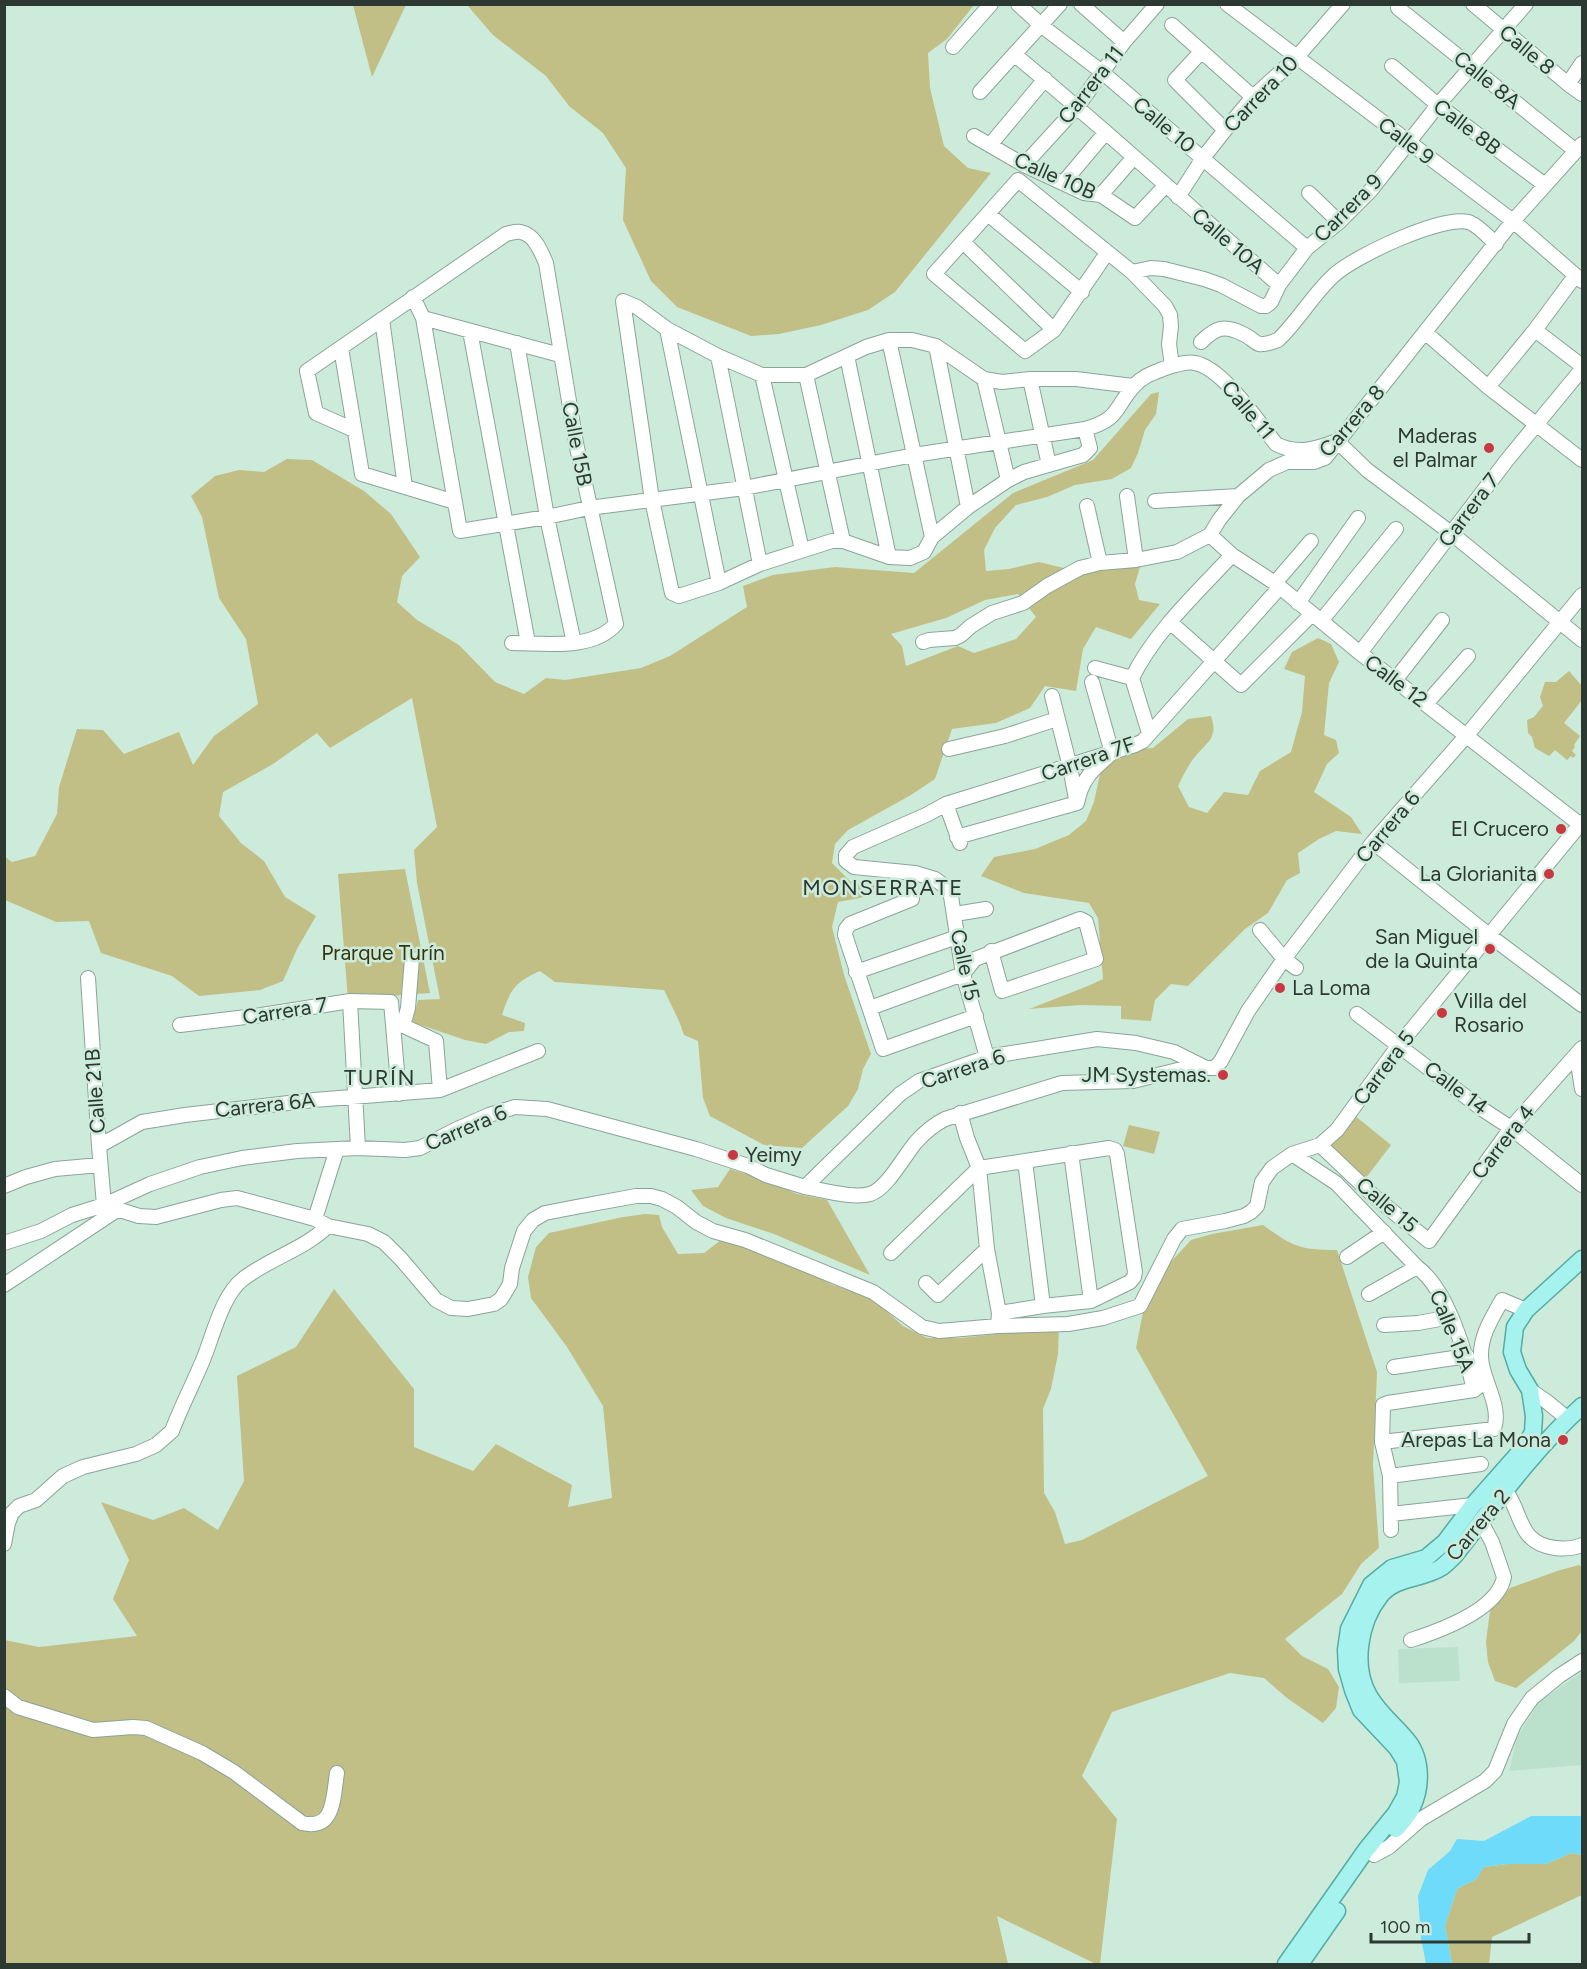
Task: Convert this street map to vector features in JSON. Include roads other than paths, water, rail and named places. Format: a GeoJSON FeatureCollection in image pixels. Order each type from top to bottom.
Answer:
{"type":"FeatureCollection","features":[{"type":"Feature","properties":{"kind":"main road"},"geometry":{"type":"LineString","coordinates":[[1530,1390],[1518,1370],[1512,1352],[1515,1327],[1526,1310],[1582,1259]]}},
{"type":"Feature","properties":{"kind":"main road","name":"Carrera 2"},"geometry":{"type":"LineString","coordinates":[[1300,1965],[1374,1855],[1412,1809],[1418,1792],[1419,1773],[1416,1756],[1407,1740],[1368,1696],[1361,1675],[1362,1632],[1380,1595],[1395,1583],[1440,1568],[1455,1554],[1481,1522],[1500,1485],[1533,1432],[1534,1416],[1530,1390]]}},
{"type":"Feature","properties":{"kind":"main road","name":"Carrera 2"},"geometry":{"type":"LineString","coordinates":[[1286,1965],[1366,1850],[1396,1813],[1405,1797],[1408,1782],[1405,1761],[1397,1748],[1361,1710],[1347,1669],[1346,1650],[1349,1629],[1371,1585],[1392,1568],[1426,1558],[1445,1542],[1473,1505],[1500,1485],[1582,1406]]}},
{"type":"Feature","properties":{"kind":"street"},"geometry":{"type":"LineString","coordinates":[[953,47],[991,4]]}},
{"type":"Feature","properties":{"kind":"street","name":"Calle 10"},"geometry":{"type":"LineString","coordinates":[[1018,4],[1042,26],[1102,72],[1307,248]]}},
{"type":"Feature","properties":{"kind":"street"},"geometry":{"type":"LineString","coordinates":[[980,92],[1060,4]]}},
{"type":"Feature","properties":{"kind":"street"},"geometry":{"type":"LineString","coordinates":[[1081,4],[1124,42]]}},
{"type":"Feature","properties":{"kind":"street","name":"Carrera 11"},"geometry":{"type":"LineString","coordinates":[[1024,165],[1077,107],[1124,42],[1157,4]]}},
{"type":"Feature","properties":{"kind":"street","name":"Calle 9"},"geometry":{"type":"LineString","coordinates":[[1227,4],[1513,221],[1579,278]]}},
{"type":"Feature","properties":{"kind":"street","name":"Carrera 10"},"geometry":{"type":"LineString","coordinates":[[1178,197],[1203,158],[1253,97],[1296,58],[1343,4]]}},
{"type":"Feature","properties":{"kind":"street","name":"Calle 8"},"geometry":{"type":"LineString","coordinates":[[1473,4],[1582,94]]}},
{"type":"Feature","properties":{"kind":"street","name":"Carrera 9"},"geometry":{"type":"LineString","coordinates":[[1132,272],[1151,268],[1164,269],[1204,279],[1221,285],[1261,306],[1266,306],[1271,302],[1278,285],[1307,248],[1339,222],[1371,190],[1438,105],[1526,4]]}},
{"type":"Feature","properties":{"kind":"street","name":"Calle 8A"},"geometry":{"type":"LineString","coordinates":[[1398,8],[1471,67],[1579,148]]}},
{"type":"Feature","properties":{"kind":"street"},"geometry":{"type":"LineString","coordinates":[[1172,25],[1253,97]]}},
{"type":"Feature","properties":{"kind":"street"},"geometry":{"type":"LineString","coordinates":[[1201,52],[1175,80],[1225,130]]}},
{"type":"Feature","properties":{"kind":"street"},"geometry":{"type":"LineString","coordinates":[[1015,55],[1178,197]]}},
{"type":"Feature","properties":{"kind":"street"},"geometry":{"type":"LineString","coordinates":[[1568,84],[1582,63]]}},
{"type":"Feature","properties":{"kind":"street","name":"Calle 8B"},"geometry":{"type":"LineString","coordinates":[[1392,66],[1438,105],[1545,185]]}},
{"type":"Feature","properties":{"kind":"street","name":"Carrera 11"},"geometry":{"type":"LineString","coordinates":[[990,145],[1045,79]]}},
{"type":"Feature","properties":{"kind":"street"},"geometry":{"type":"LineString","coordinates":[[1063,183],[1106,132]]}},
{"type":"Feature","properties":{"kind":"street","name":"Calle 10B"},"geometry":{"type":"LineString","coordinates":[[974,136],[1024,165],[1063,183],[1101,195],[1135,218],[1165,186]]}},
{"type":"Feature","properties":{"kind":"street","name":"Carrera 8"},"geometry":{"type":"LineString","coordinates":[[923,642],[956,638],[992,613],[1023,603],[1047,586],[1080,568],[1178,552],[1210,535],[1238,496],[1279,465],[1287,462],[1320,461],[1325,458],[1513,221],[1579,148]]}},
{"type":"Feature","properties":{"kind":"street"},"geometry":{"type":"LineString","coordinates":[[1101,195],[1134,157]]}},
{"type":"Feature","properties":{"kind":"street"},"geometry":{"type":"LineString","coordinates":[[354,430],[316,413],[308,371],[414,297],[423,318],[460,531],[589,508],[744,488],[914,455],[1085,429],[1099,425],[1115,414],[1133,386],[1144,376],[1172,366],[1169,356],[1170,315],[1165,306],[1132,272],[1018,180],[934,274],[1025,351],[1054,330],[1107,253]]}},
{"type":"Feature","properties":{"kind":"street"},"geometry":{"type":"LineString","coordinates":[[1309,193],[1339,222]]}},
{"type":"Feature","properties":{"kind":"street","name":"Calle 10A"},"geometry":{"type":"LineString","coordinates":[[1178,197],[1278,285]]}},
{"type":"Feature","properties":{"kind":"street"},"geometry":{"type":"LineString","coordinates":[[988,214],[1082,292]]}},
{"type":"Feature","properties":{"kind":"street"},"geometry":{"type":"LineString","coordinates":[[1201,342],[1212,331],[1222,328],[1243,334],[1259,344],[1268,344],[1278,340],[1332,276],[1343,267],[1397,238],[1460,221],[1472,223],[1496,244]]}},
{"type":"Feature","properties":{"kind":"street","name":"Calle 15B"},"geometry":{"type":"LineString","coordinates":[[414,297],[506,234],[521,232],[530,237],[537,244],[546,263],[560,355],[589,508],[616,624],[602,635],[574,643]]}},
{"type":"Feature","properties":{"kind":"street"},"geometry":{"type":"LineString","coordinates":[[963,242],[1054,330]]}},
{"type":"Feature","properties":{"kind":"street"},"geometry":{"type":"LineString","coordinates":[[1488,387],[1579,278]]}},
{"type":"Feature","properties":{"kind":"street"},"geometry":{"type":"LineString","coordinates":[[1085,429],[1090,448],[1083,455],[1024,472],[1008,480],[968,507],[932,537],[924,552],[910,558],[889,557],[843,541],[831,541],[760,564],[719,583],[679,596],[672,593],[652,500],[623,301],[637,307],[667,329],[718,356],[762,375],[806,375],[866,347],[889,340],[912,340],[936,346],[984,379],[1002,382],[1030,379],[1076,379],[1133,386]]}},
{"type":"Feature","properties":{"kind":"street"},"geometry":{"type":"LineString","coordinates":[[423,318],[560,355]]}},
{"type":"Feature","properties":{"kind":"street"},"geometry":{"type":"LineString","coordinates":[[382,319],[405,487]]}},
{"type":"Feature","properties":{"kind":"street"},"geometry":{"type":"LineString","coordinates":[[667,329],[719,583]]}},
{"type":"Feature","properties":{"kind":"street"},"geometry":{"type":"LineString","coordinates":[[1535,330],[1582,368]]}},
{"type":"Feature","properties":{"kind":"street"},"geometry":{"type":"LineString","coordinates":[[470,331],[528,643]]}},
{"type":"Feature","properties":{"kind":"street"},"geometry":{"type":"LineString","coordinates":[[1426,333],[1488,387],[1582,460]]}},
{"type":"Feature","properties":{"kind":"street"},"geometry":{"type":"LineString","coordinates":[[889,340],[932,537]]}},
{"type":"Feature","properties":{"kind":"street"},"geometry":{"type":"LineString","coordinates":[[512,643],[574,643],[547,517],[517,344]]}},
{"type":"Feature","properties":{"kind":"street"},"geometry":{"type":"LineString","coordinates":[[936,346],[968,507]]}},
{"type":"Feature","properties":{"kind":"street"},"geometry":{"type":"LineString","coordinates":[[341,348],[362,474],[455,502]]}},
{"type":"Feature","properties":{"kind":"street"},"geometry":{"type":"LineString","coordinates":[[718,356],[760,564]]}},
{"type":"Feature","properties":{"kind":"street"},"geometry":{"type":"LineString","coordinates":[[847,356],[889,557]]}},
{"type":"Feature","properties":{"kind":"street","name":"Calle 11"},"geometry":{"type":"LineString","coordinates":[[1172,366],[1195,363],[1219,375],[1276,444],[1287,450],[1300,451],[1318,448],[1337,441]]}},
{"type":"Feature","properties":{"kind":"street","name":"Carrera 7"},"geometry":{"type":"LineString","coordinates":[[1360,653],[1451,533],[1582,368]]}},
{"type":"Feature","properties":{"kind":"street"},"geometry":{"type":"LineString","coordinates":[[762,375],[802,550]]}},
{"type":"Feature","properties":{"kind":"street"},"geometry":{"type":"LineString","coordinates":[[806,375],[843,541]]}},
{"type":"Feature","properties":{"kind":"street"},"geometry":{"type":"LineString","coordinates":[[984,379],[1008,480]]}},
{"type":"Feature","properties":{"kind":"street"},"geometry":{"type":"LineString","coordinates":[[1030,379],[1049,465]]}},
{"type":"Feature","properties":{"kind":"street"},"geometry":{"type":"LineString","coordinates":[[1337,441],[1367,470],[1451,533],[1582,640]]}},
{"type":"Feature","properties":{"kind":"street"},"geometry":{"type":"LineString","coordinates":[[1127,496],[1136,560]]}},
{"type":"Feature","properties":{"kind":"street"},"geometry":{"type":"LineString","coordinates":[[1155,501],[1238,496]]}},
{"type":"Feature","properties":{"kind":"street"},"geometry":{"type":"LineString","coordinates":[[1087,506],[1100,563]]}},
{"type":"Feature","properties":{"kind":"street"},"geometry":{"type":"LineString","coordinates":[[1298,603],[1358,518]]}},
{"type":"Feature","properties":{"kind":"street"},"geometry":{"type":"LineString","coordinates":[[1170,622],[1241,685],[1316,618],[1396,529]]}},
{"type":"Feature","properties":{"kind":"street","name":"Calle 12"},"geometry":{"type":"LineString","coordinates":[[1210,535],[1232,555],[1277,586],[1582,824]]}},
{"type":"Feature","properties":{"kind":"street","name":"Carrera 7F"},"geometry":{"type":"LineString","coordinates":[[935,879],[915,873],[854,867],[846,861],[846,855],[853,847],[946,804],[1135,746],[1143,741],[1277,586],[1311,541]]}},
{"type":"Feature","properties":{"kind":"street"},"geometry":{"type":"LineString","coordinates":[[1149,733],[1132,678],[1142,659],[1170,622],[1232,555]]}},
{"type":"Feature","properties":{"kind":"street","name":"Carrera 6"},"geometry":{"type":"LineString","coordinates":[[4,1243],[41,1231],[72,1215],[111,1207],[150,1184],[200,1167],[265,1154],[358,1148],[405,1150],[420,1148],[480,1118],[515,1107],[547,1109],[722,1157],[766,1175],[805,1187],[900,1094],[919,1081],[987,1056],[1097,1039],[1136,1043],[1174,1052],[1198,1065],[1215,1068],[1248,1011],[1284,959],[1373,842],[1467,735],[1582,595]]}},
{"type":"Feature","properties":{"kind":"street"},"geometry":{"type":"LineString","coordinates":[[1395,680],[1442,620]]}},
{"type":"Feature","properties":{"kind":"street"},"geometry":{"type":"LineString","coordinates":[[1426,704],[1468,656]]}},
{"type":"Feature","properties":{"kind":"street"},"geometry":{"type":"LineString","coordinates":[[1095,668],[1132,678]]}},
{"type":"Feature","properties":{"kind":"street"},"geometry":{"type":"LineString","coordinates":[[1077,803],[1080,787],[1087,776],[1112,753],[1092,682]]}},
{"type":"Feature","properties":{"kind":"street"},"geometry":{"type":"LineString","coordinates":[[1052,696],[1077,803]]}},
{"type":"Feature","properties":{"kind":"street"},"geometry":{"type":"LineString","coordinates":[[949,749],[1005,736],[1057,719]]}},
{"type":"Feature","properties":{"kind":"street"},"geometry":{"type":"LineString","coordinates":[[946,804],[959,841],[1077,803]]}},
{"type":"Feature","properties":{"kind":"street","name":"Carrera 5"},"geometry":{"type":"LineString","coordinates":[[1320,1145],[1337,1130],[1460,969],[1582,824]]}},
{"type":"Feature","properties":{"kind":"street"},"geometry":{"type":"LineString","coordinates":[[1373,842],[1490,936],[1582,1005]]}},
{"type":"Feature","properties":{"kind":"street","name":"Calle 15"},"geometry":{"type":"LineString","coordinates":[[935,879],[950,890],[963,974],[987,1056]]}},
{"type":"Feature","properties":{"kind":"street"},"geometry":{"type":"LineString","coordinates":[[912,900],[850,924],[846,929],[845,935],[856,972],[883,1049],[976,1016]]}},
{"type":"Feature","properties":{"kind":"street"},"geometry":{"type":"LineString","coordinates":[[955,914],[986,909]]}},
{"type":"Feature","properties":{"kind":"street"},"geometry":{"type":"LineString","coordinates":[[870,1008],[963,974],[975,958],[991,951],[1080,919],[1086,922],[1096,959],[1002,991],[991,951]]}},
{"type":"Feature","properties":{"kind":"street"},"geometry":{"type":"LineString","coordinates":[[1260,930],[1284,959],[1296,968]]}},
{"type":"Feature","properties":{"kind":"street"},"geometry":{"type":"LineString","coordinates":[[856,972],[957,937]]}},
{"type":"Feature","properties":{"kind":"street"},"geometry":{"type":"LineString","coordinates":[[399,1094],[398,1024],[408,1008],[412,959]]}},
{"type":"Feature","properties":{"kind":"street","name":"Calle 21B"},"geometry":{"type":"LineString","coordinates":[[88,978],[100,1165],[111,1207]]}},
{"type":"Feature","properties":{"kind":"street"},"geometry":{"type":"LineString","coordinates":[[350,1001],[358,1148]]}},
{"type":"Feature","properties":{"kind":"street","name":"Carrera 7"},"geometry":{"type":"LineString","coordinates":[[180,1024],[262,1015],[350,1001],[391,1002],[398,1024]]}},
{"type":"Feature","properties":{"kind":"street","name":"Calle 14"},"geometry":{"type":"LineString","coordinates":[[1357,1014],[1482,1109],[1511,1128],[1582,1185]]}},
{"type":"Feature","properties":{"kind":"street"},"geometry":{"type":"LineString","coordinates":[[398,1024],[436,1041],[440,1090]]}},
{"type":"Feature","properties":{"kind":"street","name":"Carrera 4"},"geometry":{"type":"LineString","coordinates":[[1429,1240],[1511,1128],[1582,1048]]}},
{"type":"Feature","properties":{"kind":"street","name":"Carrera 6A"},"geometry":{"type":"LineString","coordinates":[[99,1146],[142,1122],[222,1110],[440,1090],[538,1051]]}},
{"type":"Feature","properties":{"kind":"street"},"geometry":{"type":"LineString","coordinates":[[1582,1058],[1579,1070],[1582,1089]]}},
{"type":"Feature","properties":{"kind":"street"},"geometry":{"type":"LineString","coordinates":[[805,1187],[852,1196],[871,1194],[883,1186],[915,1143],[930,1128],[960,1113],[1062,1083],[1132,1081],[1198,1065]]}},
{"type":"Feature","properties":{"kind":"street"},"geometry":{"type":"LineString","coordinates":[[960,1113],[979,1168],[987,1249],[998,1319]]}},
{"type":"Feature","properties":{"kind":"street"},"geometry":{"type":"LineString","coordinates":[[998,1319],[1068,1324],[1103,1318],[1140,1306],[1174,1239],[1182,1229],[1225,1221],[1251,1212],[1257,1206],[1262,1182],[1272,1168],[1292,1154],[1320,1145]]}},
{"type":"Feature","properties":{"kind":"street","name":"Calle 15"},"geometry":{"type":"LineString","coordinates":[[1320,1145],[1376,1198],[1429,1240]]}},
{"type":"Feature","properties":{"kind":"street"},"geometry":{"type":"LineString","coordinates":[[4,1285],[111,1207],[139,1216],[156,1217],[237,1198],[315,1219],[328,1226],[369,1234],[384,1242],[436,1300],[451,1308],[468,1309],[494,1304],[501,1299],[510,1284],[512,1268],[524,1231],[533,1220],[545,1213],[636,1196],[651,1196],[678,1207],[713,1232],[745,1240],[873,1292],[922,1327],[939,1331],[998,1319],[1043,1306],[1091,1301],[1130,1282],[1135,1272],[1117,1154],[1109,1148],[979,1168],[891,1253]]}},
{"type":"Feature","properties":{"kind":"street"},"geometry":{"type":"LineString","coordinates":[[315,1219],[337,1149]]}},
{"type":"Feature","properties":{"kind":"street"},"geometry":{"type":"LineString","coordinates":[[1071,1153],[1091,1301]]}},
{"type":"Feature","properties":{"kind":"street","name":"Calle 15A"},"geometry":{"type":"LineString","coordinates":[[1292,1154],[1336,1183],[1425,1273],[1436,1288],[1451,1317],[1467,1356],[1474,1390]]}},
{"type":"Feature","properties":{"kind":"street"},"geometry":{"type":"LineString","coordinates":[[1025,1161],[1043,1306]]}},
{"type":"Feature","properties":{"kind":"street"},"geometry":{"type":"LineString","coordinates":[[4,1186],[26,1176],[55,1169],[100,1165]]}},
{"type":"Feature","properties":{"kind":"street"},"geometry":{"type":"LineString","coordinates":[[4,1544],[12,1513],[19,1506],[36,1500],[63,1476],[83,1467],[136,1454],[156,1445],[172,1431],[225,1303],[240,1281],[257,1269],[316,1238],[328,1226]]}},
{"type":"Feature","properties":{"kind":"street"},"geometry":{"type":"LineString","coordinates":[[1347,1257],[1384,1232]]}},
{"type":"Feature","properties":{"kind":"street"},"geometry":{"type":"LineString","coordinates":[[926,1283],[938,1295],[987,1249]]}},
{"type":"Feature","properties":{"kind":"street"},"geometry":{"type":"LineString","coordinates":[[1369,1294],[1417,1267]]}},
{"type":"Feature","properties":{"kind":"street"},"geometry":{"type":"LineString","coordinates":[[1382,1442],[1494,1429],[1496,1412],[1481,1357],[1487,1326],[1502,1300],[1526,1310]]}},
{"type":"Feature","properties":{"kind":"street"},"geometry":{"type":"LineString","coordinates":[[1384,1325],[1418,1323],[1451,1317]]}},
{"type":"Feature","properties":{"kind":"street"},"geometry":{"type":"LineString","coordinates":[[1394,1367],[1467,1356]]}},
{"type":"Feature","properties":{"kind":"street"},"geometry":{"type":"LineString","coordinates":[[1391,1530],[1390,1476],[1382,1442],[1383,1405],[1474,1390],[1486,1376]]}},
{"type":"Feature","properties":{"kind":"street"},"geometry":{"type":"LineString","coordinates":[[1530,1390],[1568,1419]]}},
{"type":"Feature","properties":{"kind":"street"},"geometry":{"type":"LineString","coordinates":[[1390,1476],[1480,1464]]}},
{"type":"Feature","properties":{"kind":"street"},"geometry":{"type":"LineString","coordinates":[[1500,1485],[1515,1508],[1521,1526],[1533,1540],[1544,1547],[1552,1548],[1581,1546]]}},
{"type":"Feature","properties":{"kind":"street","name":"Carrera 2"},"geometry":{"type":"LineString","coordinates":[[1391,1514],[1473,1505]]}},
{"type":"Feature","properties":{"kind":"street"},"geometry":{"type":"LineString","coordinates":[[1412,1640],[1441,1631],[1482,1608],[1499,1588],[1504,1577],[1492,1542],[1481,1522]]}},
{"type":"Feature","properties":{"kind":"street"},"geometry":{"type":"LineString","coordinates":[[1374,1855],[1389,1847],[1421,1819],[1485,1781],[1495,1771],[1515,1724],[1532,1698],[1559,1676],[1582,1663]]}},
{"type":"Feature","properties":{"kind":"street"},"geometry":{"type":"LineString","coordinates":[[4,1696],[18,1707],[93,1730],[146,1728],[202,1753],[226,1767],[302,1822],[313,1825],[323,1822],[330,1815],[337,1773]]}},
{"type":"Feature","properties":{"kind":"water"},"geometry":{"type":"Polygon","coordinates":[[[1531,1816],[1582,1816],[1582,1855],[1571,1853],[1546,1864],[1507,1864],[1484,1867],[1476,1879],[1457,1889],[1445,1926],[1452,1964],[1426,1964],[1421,1938],[1418,1896],[1428,1870],[1450,1851],[1457,1839],[1484,1841],[1531,1816]]]}},
{"type":"Feature","properties":{"kind":"place","name":"Maderas el Palmar"},"geometry":{"type":"Point","coordinates":[1489,448]}},
{"type":"Feature","properties":{"kind":"place","name":"El Crucero"},"geometry":{"type":"Point","coordinates":[1561,829]}},
{"type":"Feature","properties":{"kind":"place","name":"La Glorianita"},"geometry":{"type":"Point","coordinates":[1549,874]}},
{"type":"Feature","properties":{"kind":"place","name":"San Miguel de la Quinta"},"geometry":{"type":"Point","coordinates":[1490,949]}},
{"type":"Feature","properties":{"kind":"place","name":"La Loma"},"geometry":{"type":"Point","coordinates":[1280,988]}},
{"type":"Feature","properties":{"kind":"place","name":"Villa del Rosario"},"geometry":{"type":"Point","coordinates":[1442,1013]}},
{"type":"Feature","properties":{"kind":"place","name":"JM Systemas."},"geometry":{"type":"Point","coordinates":[1223,1075]}},
{"type":"Feature","properties":{"kind":"place","name":"Yeimy"},"geometry":{"type":"Point","coordinates":[733,1155]}},
{"type":"Feature","properties":{"kind":"place","name":"Arepas La Mona"},"geometry":{"type":"Point","coordinates":[1563,1440]}},
{"type":"Feature","properties":{"kind":"district","name":"MONSERRATE"},"geometry":{"type":"Point","coordinates":[883,887]}},
{"type":"Feature","properties":{"kind":"district","name":"TURÍN"},"geometry":{"type":"Point","coordinates":[380,1077]}},
{"type":"Feature","properties":{"kind":"park label","name":"Prarque Turín"},"geometry":{"type":"Point","coordinates":[383,953]}}]}
